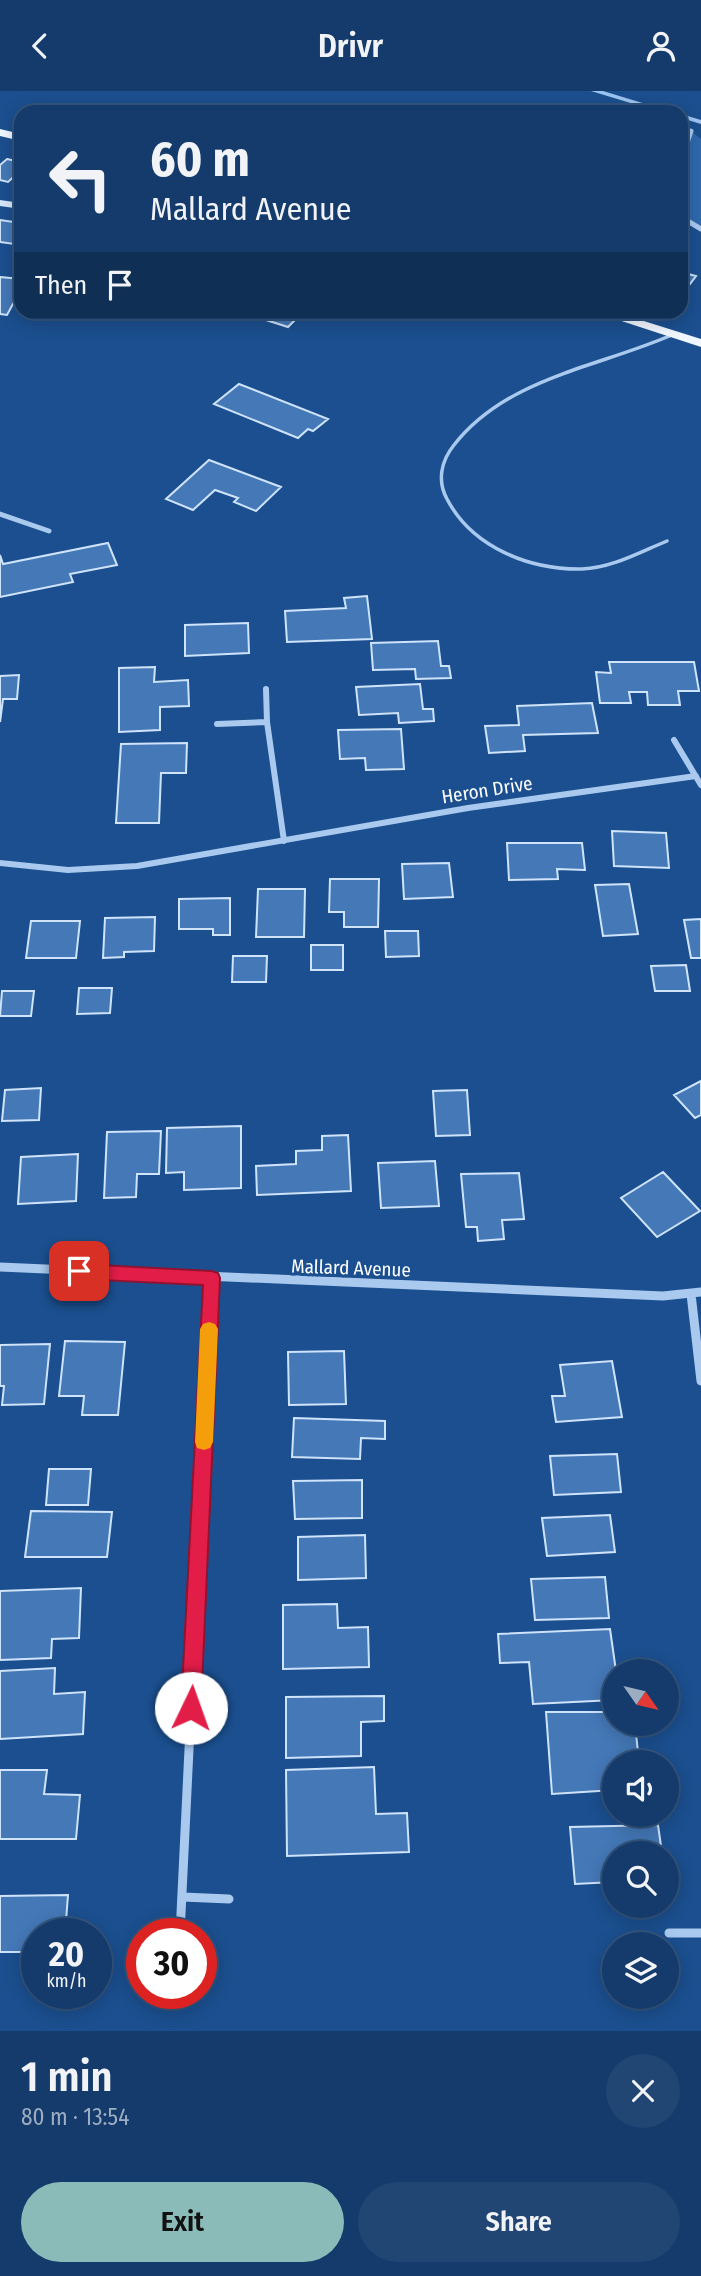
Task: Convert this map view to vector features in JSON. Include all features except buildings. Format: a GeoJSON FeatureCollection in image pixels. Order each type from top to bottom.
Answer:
{"type":"FeatureCollection","features":[{"type":"Feature","properties":{"kind":"main road"},"geometry":{"type":"LineString","coordinates":[[624,319],[701,343]]}},
{"type":"Feature","properties":{"kind":"street"},"geometry":{"type":"LineString","coordinates":[[688,140],[691,131]]}},
{"type":"Feature","properties":{"kind":"street"},"geometry":{"type":"LineString","coordinates":[[0,515],[49,531]]}},
{"type":"Feature","properties":{"kind":"street"},"geometry":{"type":"LineString","coordinates":[[266,689],[267,722],[284,841]]}},
{"type":"Feature","properties":{"kind":"street"},"geometry":{"type":"LineString","coordinates":[[217,724],[267,722]]}},
{"type":"Feature","properties":{"kind":"street"},"geometry":{"type":"LineString","coordinates":[[674,740],[701,785]]}},
{"type":"Feature","properties":{"kind":"street","name":"Heron Drive"},"geometry":{"type":"LineString","coordinates":[[0,863],[68,870],[137,866],[468,809],[696,776]]}},
{"type":"Feature","properties":{"kind":"street","name":"Mallard Avenue"},"geometry":{"type":"LineString","coordinates":[[0,1267],[663,1296],[701,1292]]}},
{"type":"Feature","properties":{"kind":"street"},"geometry":{"type":"LineString","coordinates":[[181,1918],[212,1278]]}},
{"type":"Feature","properties":{"kind":"street"},"geometry":{"type":"LineString","coordinates":[[691,1294],[701,1381]]}},
{"type":"Feature","properties":{"kind":"street"},"geometry":{"type":"LineString","coordinates":[[183,1897],[229,1899]]}},
{"type":"Feature","properties":{"kind":"street"},"geometry":{"type":"LineString","coordinates":[[679,1933],[701,1933]]}},
{"type":"Feature","properties":{"kind":"lane"},"geometry":{"type":"LineString","coordinates":[[667,541],[593,568],[563,568],[534,562],[492,546],[467,530],[446,498],[441,484],[441,471],[445,457],[455,442],[484,414],[522,389],[639,349],[674,334]]}},
{"type":"Feature","properties":{"kind":"shaded area"},"geometry":{"type":"Polygon","coordinates":[[[691,131],[701,139],[701,229],[688,221],[688,140],[691,131]]]}},
{"type":"Feature","properties":{"kind":"waterway"},"geometry":{"type":"LineString","coordinates":[[595,91],[644,105]]}},
{"type":"Feature","properties":{"kind":"waterway"},"geometry":{"type":"LineString","coordinates":[[688,118],[701,122]]}},
{"type":"Feature","properties":{"kind":"slow traffic"},"geometry":{"type":"LineString","coordinates":[[204,1442],[209,1329]]}},
{"type":"Feature","properties":{"kind":"route"},"geometry":{"type":"LineString","coordinates":[[79,1271],[212,1278],[191,1708]]}}]}
